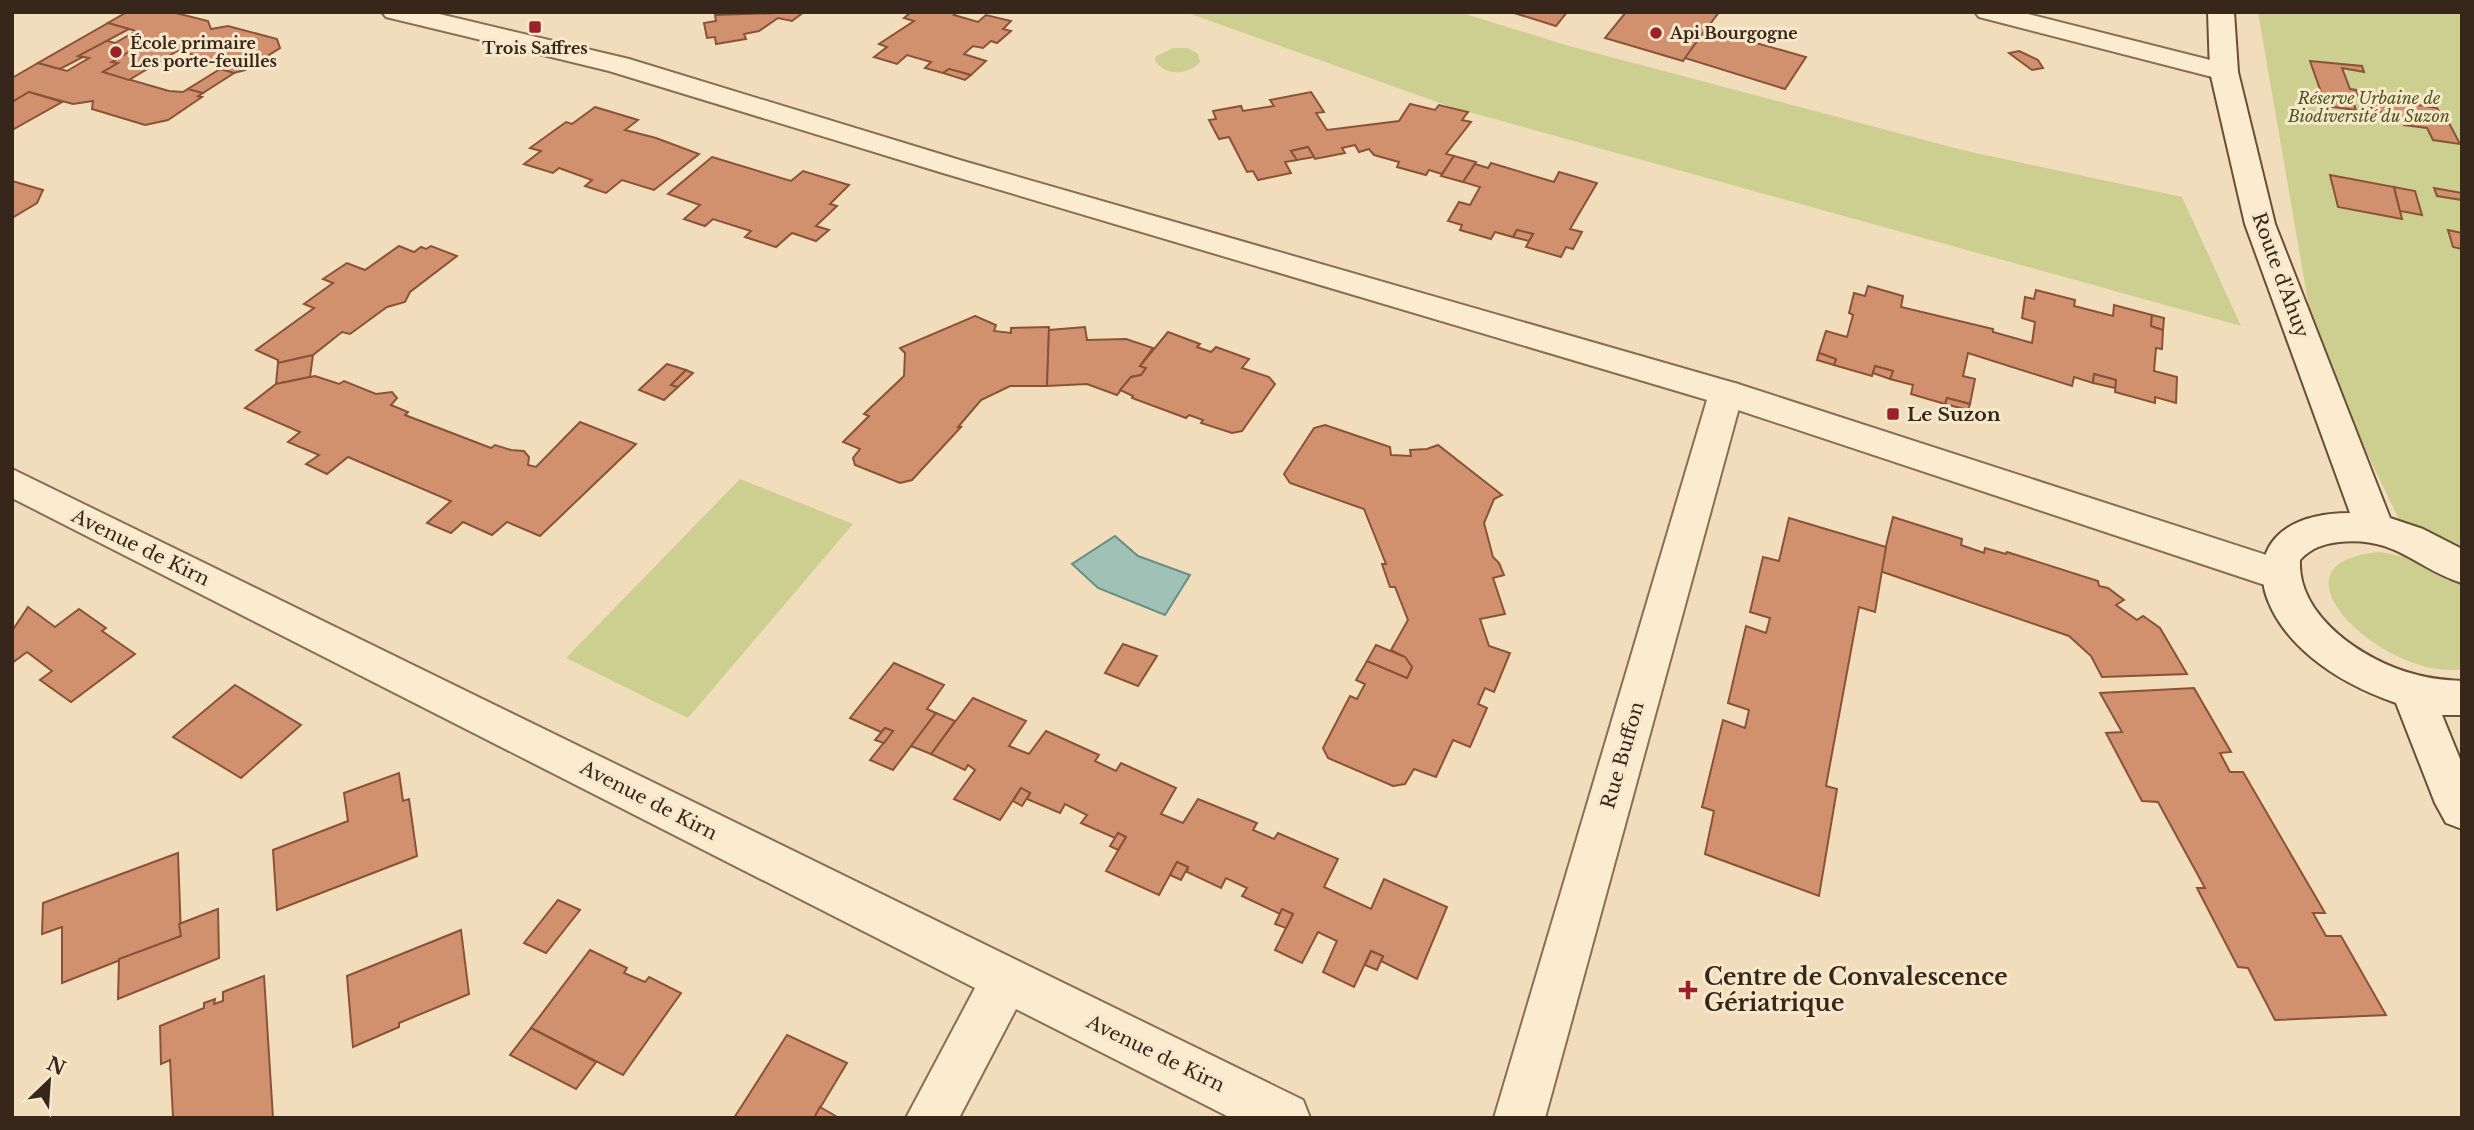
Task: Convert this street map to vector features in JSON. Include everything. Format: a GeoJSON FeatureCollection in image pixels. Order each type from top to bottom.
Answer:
{"type":"FeatureCollection","features":[{"type":"Feature","properties":{"kind":"street"},"geometry":{"type":"LineString","coordinates":[[395,12],[619,65],[965,171],[1726,393],[2280,575]]}},
{"type":"Feature","properties":{"kind":"street"},"geometry":{"type":"LineString","coordinates":[[1987,12],[2224,72]]}},
{"type":"Feature","properties":{"kind":"street","name":"Route d'Ahuy"},"geometry":{"type":"LineString","coordinates":[[2221,12],[2224,72],[2260,224],[2375,529]]}},
{"type":"Feature","properties":{"kind":"street","name":"Rue Buffon"},"geometry":{"type":"LineString","coordinates":[[1519,1118],[1726,393]]}},
{"type":"Feature","properties":{"kind":"street","name":"Avenue de Kirn"},"geometry":{"type":"LineString","coordinates":[[12,482],[1285,1118]]}},
{"type":"Feature","properties":{"kind":"street"},"geometry":{"type":"LineString","coordinates":[[2462,568],[2409,540],[2375,529],[2340,527],[2295,540],[2283,555],[2280,575],[2287,600],[2306,628],[2335,654],[2371,676],[2412,692],[2450,699],[2462,698]]}},
{"type":"Feature","properties":{"kind":"street"},"geometry":{"type":"LineString","coordinates":[[2412,692],[2449,789],[2462,809]]}},
{"type":"Feature","properties":{"kind":"street"},"geometry":{"type":"LineString","coordinates":[[931,1118],[1006,979]]}},
{"type":"Feature","properties":{"kind":"green space"},"geometry":{"type":"Polygon","coordinates":[[[1185,12],[1459,12],[1569,46],[1962,150],[2182,197],[2241,326],[1451,107],[1185,12]]]}},
{"type":"Feature","properties":{"kind":"green space","name":"Réserve Urbaine de Biodiversité du Suzon"},"geometry":{"type":"Polygon","coordinates":[[[2258,12],[2462,12],[2462,565],[2409,540],[2316,348],[2258,12]]]}},
{"type":"Feature","properties":{"kind":"green space"},"geometry":{"type":"Polygon","coordinates":[[[1173,48],[1188,48],[1198,54],[1200,62],[1183,72],[1170,72],[1159,66],[1155,60],[1156,56],[1173,48]]]}},
{"type":"Feature","properties":{"kind":"green space"},"geometry":{"type":"Polygon","coordinates":[[[740,479],[853,524],[688,718],[566,658],[740,479]]]}},
{"type":"Feature","properties":{"kind":"green space"},"geometry":{"type":"Polygon","coordinates":[[[2380,552],[2423,563],[2462,585],[2462,669],[2432,668],[2400,658],[2371,640],[2346,619],[2332,597],[2330,576],[2345,560],[2380,552]]]}},
{"type":"Feature","properties":{"kind":"water"},"geometry":{"type":"Polygon","coordinates":[[[1115,536],[1138,556],[1190,575],[1165,615],[1098,588],[1072,564],[1115,536]]]}},
{"type":"Feature","properties":{"kind":"building"},"geometry":{"type":"Polygon","coordinates":[[[127,12],[172,12],[208,21],[211,29],[228,26],[277,39],[280,48],[245,70],[234,73],[220,69],[224,65],[214,63],[217,61],[151,44],[141,50],[134,49],[112,62],[118,63],[103,72],[169,91],[183,92],[188,89],[203,93],[198,96],[202,97],[168,120],[145,125],[92,109],[93,101],[73,104],[29,92],[12,102],[12,78],[38,63],[67,71],[89,58],[78,56],[104,40],[115,43],[136,31],[108,23],[127,12]]]}},
{"type":"Feature","properties":{"kind":"building"},"geometry":{"type":"Polygon","coordinates":[[[804,12],[792,21],[778,18],[759,31],[744,34],[746,39],[716,44],[715,37],[707,38],[704,23],[716,21],[715,15],[804,12]]]}},
{"type":"Feature","properties":{"kind":"building"},"geometry":{"type":"Polygon","coordinates":[[[911,12],[958,12],[954,15],[978,22],[986,15],[1011,21],[1003,29],[1011,31],[997,43],[991,41],[983,48],[973,46],[964,54],[986,61],[971,75],[949,69],[943,73],[925,68],[931,62],[907,55],[897,64],[874,57],[887,47],[879,44],[914,21],[904,18],[911,12]]]}},
{"type":"Feature","properties":{"kind":"building"},"geometry":{"type":"Polygon","coordinates":[[[1511,12],[1567,12],[1556,26],[1511,12]]]}},
{"type":"Feature","properties":{"kind":"building","name":"Api Bourgogne"},"geometry":{"type":"Polygon","coordinates":[[[1626,12],[1719,12],[1683,61],[1605,38],[1626,12]]]}},
{"type":"Feature","properties":{"kind":"building"},"geometry":{"type":"Polygon","coordinates":[[[108,23],[129,29],[78,56],[83,57],[60,69],[38,63],[108,23]]]}},
{"type":"Feature","properties":{"kind":"building"},"geometry":{"type":"Polygon","coordinates":[[[1706,29],[1806,57],[1785,89],[1685,58],[1706,29]]]}},
{"type":"Feature","properties":{"kind":"building"},"geometry":{"type":"Polygon","coordinates":[[[151,44],[177,51],[129,80],[103,72],[118,63],[112,62],[134,49],[141,50],[151,44]]]}},
{"type":"Feature","properties":{"kind":"building"},"geometry":{"type":"Polygon","coordinates":[[[2019,51],[2038,60],[2043,68],[2032,70],[2009,53],[2019,51]]]}},
{"type":"Feature","properties":{"kind":"building"},"geometry":{"type":"Polygon","coordinates":[[[2310,61],[2362,66],[2364,72],[2342,68],[2350,89],[2356,90],[2358,96],[2351,95],[2356,110],[2326,106],[2310,61]]]}},
{"type":"Feature","properties":{"kind":"building"},"geometry":{"type":"Polygon","coordinates":[[[220,69],[234,73],[203,93],[188,89],[220,69]]]}},
{"type":"Feature","properties":{"kind":"building"},"geometry":{"type":"Polygon","coordinates":[[[949,69],[971,75],[965,80],[943,73],[949,69]]]}},
{"type":"Feature","properties":{"kind":"building"},"geometry":{"type":"Polygon","coordinates":[[[29,92],[62,102],[12,130],[12,102],[29,92]]]}},
{"type":"Feature","properties":{"kind":"building"},"geometry":{"type":"Polygon","coordinates":[[[1311,92],[1324,112],[1316,113],[1327,130],[1399,121],[1410,104],[1435,110],[1439,105],[1468,112],[1462,120],[1471,122],[1446,154],[1454,156],[1442,174],[1429,170],[1426,175],[1397,167],[1399,162],[1374,155],[1369,149],[1359,152],[1355,145],[1342,148],[1345,153],[1315,159],[1308,147],[1291,151],[1297,160],[1285,162],[1291,173],[1258,180],[1253,171],[1247,172],[1229,137],[1219,139],[1209,120],[1216,119],[1213,111],[1241,106],[1243,111],[1274,106],[1270,100],[1311,92]]]}},
{"type":"Feature","properties":{"kind":"building"},"geometry":{"type":"Polygon","coordinates":[[[2365,93],[2386,96],[2396,117],[2372,109],[2365,93]]]}},
{"type":"Feature","properties":{"kind":"building"},"geometry":{"type":"Polygon","coordinates":[[[2386,96],[2415,100],[2418,105],[2437,108],[2442,116],[2446,117],[2460,144],[2433,140],[2427,128],[2404,125],[2401,117],[2396,117],[2386,96]]]}},
{"type":"Feature","properties":{"kind":"building"},"geometry":{"type":"Polygon","coordinates":[[[595,107],[638,120],[625,130],[699,154],[654,190],[622,180],[606,193],[585,186],[592,180],[559,168],[553,173],[524,164],[541,151],[530,148],[566,122],[572,124],[595,107]]]}},
{"type":"Feature","properties":{"kind":"building"},"geometry":{"type":"Polygon","coordinates":[[[1308,147],[1314,157],[1297,160],[1291,151],[1308,147]]]}},
{"type":"Feature","properties":{"kind":"building"},"geometry":{"type":"Polygon","coordinates":[[[1454,156],[1476,162],[1463,182],[1441,176],[1454,156]]]}},
{"type":"Feature","properties":{"kind":"building"},"geometry":{"type":"Polygon","coordinates":[[[712,157],[791,181],[803,171],[849,185],[830,204],[837,206],[816,226],[829,230],[816,241],[792,233],[776,247],[745,237],[751,231],[713,219],[705,226],[684,219],[700,205],[668,194],[712,157]]]}},
{"type":"Feature","properties":{"kind":"building"},"geometry":{"type":"Polygon","coordinates":[[[1491,163],[1554,182],[1559,172],[1597,183],[1570,229],[1582,232],[1573,249],[1566,247],[1561,257],[1526,247],[1533,234],[1517,230],[1513,237],[1495,232],[1491,239],[1460,230],[1462,225],[1448,221],[1459,202],[1470,205],[1480,187],[1463,182],[1475,164],[1488,168],[1491,163]]]}},
{"type":"Feature","properties":{"kind":"building"},"geometry":{"type":"Polygon","coordinates":[[[2330,175],[2394,187],[2402,219],[2338,207],[2330,175]]]}},
{"type":"Feature","properties":{"kind":"building"},"geometry":{"type":"Polygon","coordinates":[[[12,181],[43,190],[37,203],[12,218],[12,181]]]}},
{"type":"Feature","properties":{"kind":"building"},"geometry":{"type":"Polygon","coordinates":[[[2394,187],[2415,191],[2422,215],[2400,211],[2394,187]]]}},
{"type":"Feature","properties":{"kind":"building"},"geometry":{"type":"Polygon","coordinates":[[[2434,188],[2462,193],[2462,200],[2437,196],[2434,188]]]}},
{"type":"Feature","properties":{"kind":"building"},"geometry":{"type":"Polygon","coordinates":[[[1517,230],[1533,234],[1529,241],[1513,237],[1517,230]]]}},
{"type":"Feature","properties":{"kind":"building"},"geometry":{"type":"Polygon","coordinates":[[[2448,230],[2462,233],[2462,249],[2453,247],[2448,230]]]}},
{"type":"Feature","properties":{"kind":"building"},"geometry":{"type":"Polygon","coordinates":[[[399,246],[414,252],[421,247],[426,249],[431,246],[457,256],[410,292],[405,302],[387,307],[350,334],[342,332],[313,355],[278,363],[278,360],[256,350],[314,308],[304,304],[333,283],[323,279],[347,263],[365,270],[399,246]]]}},
{"type":"Feature","properties":{"kind":"building"},"geometry":{"type":"Polygon","coordinates":[[[1868,286],[1903,296],[1901,307],[1993,329],[1993,332],[2032,343],[2035,322],[2022,318],[2025,297],[2034,299],[2036,290],[2075,300],[2074,306],[2113,316],[2114,305],[2152,315],[2151,326],[2163,330],[2162,349],[2156,348],[2154,371],[2177,377],[2176,403],[2155,397],[2155,403],[2115,392],[2116,380],[2094,374],[2093,383],[2074,377],[2072,386],[1968,353],[1963,376],[1975,379],[1970,404],[1947,398],[1945,404],[1911,394],[1913,385],[1890,379],[1893,371],[1875,366],[1872,376],[1834,365],[1836,359],[1819,353],[1826,331],[1847,337],[1853,315],[1849,313],[1854,293],[1865,296],[1868,286]]]}},
{"type":"Feature","properties":{"kind":"building"},"geometry":{"type":"Polygon","coordinates":[[[2152,315],[2164,318],[2163,330],[2151,326],[2152,315]]]}},
{"type":"Feature","properties":{"kind":"building"},"geometry":{"type":"Polygon","coordinates":[[[975,316],[996,325],[994,331],[1011,333],[1011,328],[1049,327],[1047,386],[1010,386],[981,400],[958,427],[961,427],[912,480],[900,483],[855,465],[853,458],[860,449],[843,442],[869,416],[864,414],[904,376],[905,353],[900,348],[975,316]]]}},
{"type":"Feature","properties":{"kind":"building"},"geometry":{"type":"Polygon","coordinates":[[[1085,327],[1087,340],[1126,339],[1153,348],[1140,366],[1146,368],[1141,375],[1131,377],[1117,395],[1087,384],[1047,386],[1049,330],[1085,327]]]}},
{"type":"Feature","properties":{"kind":"building"},"geometry":{"type":"Polygon","coordinates":[[[1168,332],[1200,344],[1197,347],[1211,352],[1216,347],[1249,359],[1242,368],[1269,377],[1275,384],[1242,431],[1232,433],[1201,423],[1203,420],[1189,415],[1186,418],[1132,398],[1133,396],[1120,390],[1131,377],[1141,375],[1146,368],[1140,366],[1168,332]]]}},
{"type":"Feature","properties":{"kind":"building"},"geometry":{"type":"Polygon","coordinates":[[[1819,353],[1836,359],[1834,365],[1817,360],[1819,353]]]}},
{"type":"Feature","properties":{"kind":"building"},"geometry":{"type":"Polygon","coordinates":[[[313,355],[310,377],[276,384],[278,363],[313,355]]]}},
{"type":"Feature","properties":{"kind":"building"},"geometry":{"type":"Polygon","coordinates":[[[667,364],[686,370],[671,385],[678,387],[664,400],[639,390],[667,364]]]}},
{"type":"Feature","properties":{"kind":"building"},"geometry":{"type":"Polygon","coordinates":[[[1875,366],[1893,371],[1890,379],[1873,373],[1875,366]]]}},
{"type":"Feature","properties":{"kind":"building"},"geometry":{"type":"Polygon","coordinates":[[[686,370],[693,373],[678,387],[671,385],[686,370]]]}},
{"type":"Feature","properties":{"kind":"building"},"geometry":{"type":"Polygon","coordinates":[[[2094,374],[2116,380],[2115,388],[2093,383],[2094,374]]]}},
{"type":"Feature","properties":{"kind":"building"},"geometry":{"type":"Polygon","coordinates":[[[315,376],[339,384],[344,381],[376,394],[392,392],[397,398],[391,405],[408,412],[405,415],[491,448],[495,445],[524,451],[529,457],[528,465],[536,467],[580,422],[636,444],[540,536],[507,522],[492,535],[463,522],[451,533],[427,523],[451,501],[348,457],[327,474],[306,464],[319,455],[288,442],[300,432],[245,408],[276,384],[315,376]]]}},
{"type":"Feature","properties":{"kind":"building"},"geometry":{"type":"Polygon","coordinates":[[[1947,398],[1970,404],[1968,410],[1945,404],[1947,398]]]}},
{"type":"Feature","properties":{"kind":"building"},"geometry":{"type":"Polygon","coordinates":[[[1325,425],[1390,447],[1391,455],[1411,456],[1410,450],[1438,445],[1502,495],[1494,499],[1484,523],[1493,557],[1504,575],[1493,578],[1505,614],[1480,619],[1489,646],[1510,653],[1494,692],[1485,688],[1478,704],[1487,708],[1470,747],[1453,740],[1436,777],[1414,769],[1405,784],[1393,786],[1328,758],[1323,748],[1350,696],[1357,699],[1365,684],[1356,680],[1367,661],[1407,678],[1412,667],[1405,657],[1391,650],[1408,620],[1395,587],[1390,587],[1382,564],[1386,564],[1364,509],[1290,483],[1284,474],[1314,428],[1325,425]]]}},
{"type":"Feature","properties":{"kind":"building"},"geometry":{"type":"Polygon","coordinates":[[[1893,517],[1962,539],[1961,545],[1984,553],[1985,548],[2006,554],[2007,552],[2098,581],[2099,586],[2108,588],[2124,600],[2116,605],[2137,620],[2143,616],[2160,628],[2187,674],[2102,677],[2091,656],[2069,636],[1880,571],[1893,517]]]}},
{"type":"Feature","properties":{"kind":"building"},"geometry":{"type":"Polygon","coordinates":[[[1789,518],[1886,547],[1875,612],[1859,607],[1826,786],[1837,789],[1819,896],[1705,854],[1714,811],[1702,807],[1723,720],[1745,728],[1749,710],[1728,703],[1746,626],[1766,633],[1770,618],[1750,612],[1763,557],[1779,561],[1789,518]]]}},
{"type":"Feature","properties":{"kind":"building"},"geometry":{"type":"Polygon","coordinates":[[[28,607],[55,627],[79,609],[106,628],[102,631],[135,654],[71,702],[40,680],[52,671],[27,652],[12,663],[12,631],[28,607]]]}},
{"type":"Feature","properties":{"kind":"building"},"geometry":{"type":"Polygon","coordinates":[[[1123,644],[1157,656],[1138,686],[1105,673],[1123,644]]]}},
{"type":"Feature","properties":{"kind":"building"},"geometry":{"type":"Polygon","coordinates":[[[1376,645],[1405,657],[1412,667],[1407,678],[1367,661],[1376,645]]]}},
{"type":"Feature","properties":{"kind":"building"},"geometry":{"type":"Polygon","coordinates":[[[894,663],[944,685],[927,709],[936,713],[893,770],[870,760],[893,731],[885,728],[881,732],[850,718],[894,663]]]}},
{"type":"Feature","properties":{"kind":"building"},"geometry":{"type":"Polygon","coordinates":[[[235,685],[301,725],[241,778],[173,737],[235,685]]]}},
{"type":"Feature","properties":{"kind":"building"},"geometry":{"type":"Polygon","coordinates":[[[2194,688],[2231,752],[2220,753],[2230,772],[2243,772],[2325,913],[2313,913],[2326,936],[2341,936],[2386,1015],[2275,1020],[2248,968],[2238,967],[2197,888],[2205,888],[2158,802],[2142,801],[2106,733],[2122,732],[2100,693],[2194,688]]]}},
{"type":"Feature","properties":{"kind":"building"},"geometry":{"type":"Polygon","coordinates":[[[973,698],[1026,721],[1009,746],[1029,754],[1046,731],[1099,755],[1095,761],[1116,771],[1121,763],[1176,788],[1161,814],[1183,823],[1198,799],[1257,823],[1253,830],[1274,839],[1278,833],[1338,859],[1324,887],[1371,909],[1384,879],[1447,907],[1417,979],[1381,961],[1383,956],[1371,951],[1354,987],[1323,972],[1337,941],[1318,932],[1302,963],[1275,950],[1293,914],[1282,909],[1280,914],[1242,896],[1247,888],[1226,878],[1221,888],[1187,872],[1188,867],[1177,862],[1159,895],[1106,871],[1126,837],[1118,833],[1115,838],[1081,823],[1087,815],[1065,804],[1060,813],[1027,799],[1030,793],[1021,788],[1000,820],[954,799],[975,770],[968,765],[965,770],[931,754],[973,698]]]}},
{"type":"Feature","properties":{"kind":"building"},"geometry":{"type":"Polygon","coordinates":[[[936,713],[955,721],[931,754],[911,746],[936,713]]]}},
{"type":"Feature","properties":{"kind":"building"},"geometry":{"type":"Polygon","coordinates":[[[885,728],[893,731],[884,743],[875,740],[885,728]]]}},
{"type":"Feature","properties":{"kind":"building"},"geometry":{"type":"Polygon","coordinates":[[[399,773],[403,801],[409,799],[417,856],[277,910],[273,850],[348,821],[344,793],[399,773]]]}},
{"type":"Feature","properties":{"kind":"building"},"geometry":{"type":"Polygon","coordinates":[[[1021,788],[1030,793],[1022,806],[1013,801],[1021,788]]]}},
{"type":"Feature","properties":{"kind":"building"},"geometry":{"type":"Polygon","coordinates":[[[1118,833],[1126,837],[1118,850],[1110,846],[1118,833]]]}},
{"type":"Feature","properties":{"kind":"building"},"geometry":{"type":"Polygon","coordinates":[[[178,853],[181,936],[62,983],[62,927],[42,934],[43,903],[178,853]]]}},
{"type":"Feature","properties":{"kind":"building"},"geometry":{"type":"Polygon","coordinates":[[[1177,862],[1188,867],[1181,880],[1170,875],[1177,862]]]}},
{"type":"Feature","properties":{"kind":"building"},"geometry":{"type":"Polygon","coordinates":[[[558,900],[580,910],[546,953],[524,943],[558,900]]]}},
{"type":"Feature","properties":{"kind":"building"},"geometry":{"type":"Polygon","coordinates":[[[218,909],[219,958],[118,999],[119,959],[181,936],[179,924],[218,909]]]}},
{"type":"Feature","properties":{"kind":"building"},"geometry":{"type":"Polygon","coordinates":[[[1282,909],[1293,914],[1286,928],[1275,924],[1282,909]]]}},
{"type":"Feature","properties":{"kind":"building"},"geometry":{"type":"Polygon","coordinates":[[[461,930],[469,994],[399,1023],[399,1027],[353,1047],[347,976],[461,930]]]}},
{"type":"Feature","properties":{"kind":"building"},"geometry":{"type":"Polygon","coordinates":[[[590,950],[627,968],[624,973],[645,982],[649,977],[681,993],[623,1075],[531,1028],[590,950]]]}},
{"type":"Feature","properties":{"kind":"building"},"geometry":{"type":"Polygon","coordinates":[[[1371,951],[1383,956],[1377,970],[1365,965],[1371,951]]]}},
{"type":"Feature","properties":{"kind":"building"},"geometry":{"type":"Polygon","coordinates":[[[264,976],[273,1118],[173,1117],[170,1060],[161,1064],[160,1026],[204,1008],[204,1003],[215,999],[214,1004],[223,1001],[223,992],[264,976]]]}},
{"type":"Feature","properties":{"kind":"building"},"geometry":{"type":"Polygon","coordinates":[[[531,1028],[596,1062],[576,1089],[510,1055],[531,1028]]]}},
{"type":"Feature","properties":{"kind":"building"},"geometry":{"type":"Polygon","coordinates":[[[787,1035],[847,1063],[814,1118],[734,1118],[787,1035]]]}},
{"type":"Feature","properties":{"kind":"building"},"geometry":{"type":"Polygon","coordinates":[[[820,1107],[839,1118],[814,1118],[820,1107]]]}},
{"type":"Feature","properties":{"kind":"place","name":"Trois Saffres"},"geometry":{"type":"Point","coordinates":[535,27]}},
{"type":"Feature","properties":{"kind":"place","name":"Api Bourgogne"},"geometry":{"type":"Point","coordinates":[1656,33]}},
{"type":"Feature","properties":{"kind":"place","name":"École primaire Les porte-feuilles"},"geometry":{"type":"Point","coordinates":[116,52]}},
{"type":"Feature","properties":{"kind":"place","name":"Le Suzon"},"geometry":{"type":"Point","coordinates":[1893,414]}},
{"type":"Feature","properties":{"kind":"place","name":"Centre de Convalescence Gériatrique"},"geometry":{"type":"Point","coordinates":[1688,990]}}]}
